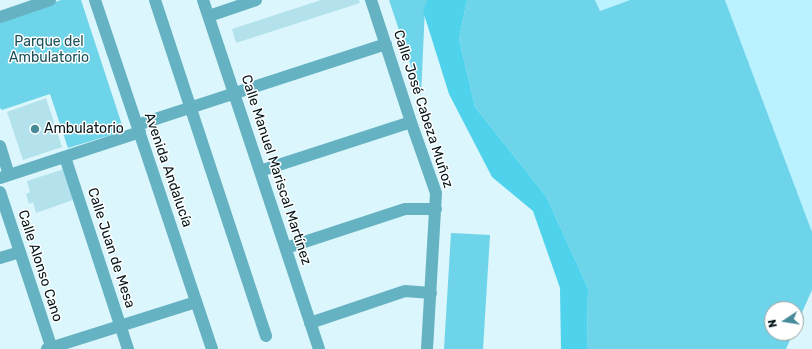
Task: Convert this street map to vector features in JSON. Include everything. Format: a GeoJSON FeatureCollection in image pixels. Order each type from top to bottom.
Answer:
{"type":"FeatureCollection","features":[{"type":"Feature","properties":{"kind":"street"},"geometry":{"type":"LineString","coordinates":[[0,17],[50,0]]}},
{"type":"Feature","properties":{"kind":"street","name":"Avenida Andalucía"},"geometry":{"type":"LineString","coordinates":[[95,0],[212,349]]}},
{"type":"Feature","properties":{"kind":"street"},"geometry":{"type":"LineString","coordinates":[[155,0],[266,336]]}},
{"type":"Feature","properties":{"kind":"street","name":"Calle Manuel Mariscal Martínez"},"geometry":{"type":"LineString","coordinates":[[203,0],[319,349]]}},
{"type":"Feature","properties":{"kind":"street"},"geometry":{"type":"LineString","coordinates":[[209,16],[256,0]]}},
{"type":"Feature","properties":{"kind":"street","name":"Calle José Cabeza Muñoz"},"geometry":{"type":"LineString","coordinates":[[371,0],[436,193],[427,349]]}},
{"type":"Feature","properties":{"kind":"street"},"geometry":{"type":"LineString","coordinates":[[0,146],[5,177],[65,157],[191,108],[386,44]]}},
{"type":"Feature","properties":{"kind":"street"},"geometry":{"type":"LineString","coordinates":[[260,171],[411,122]]}},
{"type":"Feature","properties":{"kind":"street","name":"Calle Juan de Mesa"},"geometry":{"type":"LineString","coordinates":[[65,157],[128,349]]}},
{"type":"Feature","properties":{"kind":"street","name":"Calle Alonso Cano"},"geometry":{"type":"LineString","coordinates":[[0,192],[50,348]]}},
{"type":"Feature","properties":{"kind":"street"},"geometry":{"type":"LineString","coordinates":[[286,248],[405,209],[436,209]]}},
{"type":"Feature","properties":{"kind":"street"},"geometry":{"type":"LineString","coordinates":[[0,258],[20,252]]}},
{"type":"Feature","properties":{"kind":"street"},"geometry":{"type":"LineString","coordinates":[[310,323],[405,291],[431,293]]}},
{"type":"Feature","properties":{"kind":"street"},"geometry":{"type":"LineString","coordinates":[[50,348],[196,302]]}},
{"type":"Feature","properties":{"kind":"shaded area"},"geometry":{"type":"Polygon","coordinates":[[[427,0],[467,0],[459,39],[475,107],[546,196],[588,288],[587,349],[561,349],[560,288],[533,211],[492,177],[449,94],[423,11],[427,0]]]}},
{"type":"Feature","properties":{"kind":"shaded area"},"geometry":{"type":"Polygon","coordinates":[[[595,0],[630,0],[600,11],[595,0]]]}},
{"type":"Feature","properties":{"kind":"shaded area"},"geometry":{"type":"Polygon","coordinates":[[[725,0],[812,0],[812,232],[725,0]]]}},
{"type":"Feature","properties":{"kind":"green space","name":"Parque del Ambulatorio"},"geometry":{"type":"Polygon","coordinates":[[[61,0],[81,0],[124,131],[68,148],[50,94],[2,110],[0,108],[0,20],[61,0]]]}},
{"type":"Feature","properties":{"kind":"green space"},"geometry":{"type":"Polygon","coordinates":[[[389,0],[427,0],[425,7],[421,96],[389,0]]]}},
{"type":"Feature","properties":{"kind":"green space"},"geometry":{"type":"Polygon","coordinates":[[[467,0],[595,0],[600,11],[630,0],[725,0],[812,232],[812,290],[804,308],[804,301],[764,301],[764,341],[790,341],[786,349],[587,349],[588,288],[546,196],[475,107],[459,39],[467,0]]]}},
{"type":"Feature","properties":{"kind":"green space"},"geometry":{"type":"Polygon","coordinates":[[[451,233],[490,235],[483,349],[444,349],[451,233]]]}},
{"type":"Feature","properties":{"kind":"building"},"geometry":{"type":"Polygon","coordinates":[[[321,0],[359,0],[360,3],[236,43],[232,29],[321,0]]]}},
{"type":"Feature","properties":{"kind":"building","name":"Ambulatorio"},"geometry":{"type":"Polygon","coordinates":[[[46,98],[62,147],[23,160],[7,112],[46,98]]]}},
{"type":"Feature","properties":{"kind":"building"},"geometry":{"type":"Polygon","coordinates":[[[64,169],[73,200],[36,213],[33,202],[29,204],[26,194],[30,192],[27,181],[64,169]]]}},
{"type":"Feature","properties":{"kind":"place","name":"Ambulatorio"},"geometry":{"type":"Point","coordinates":[35,129]}}]}
